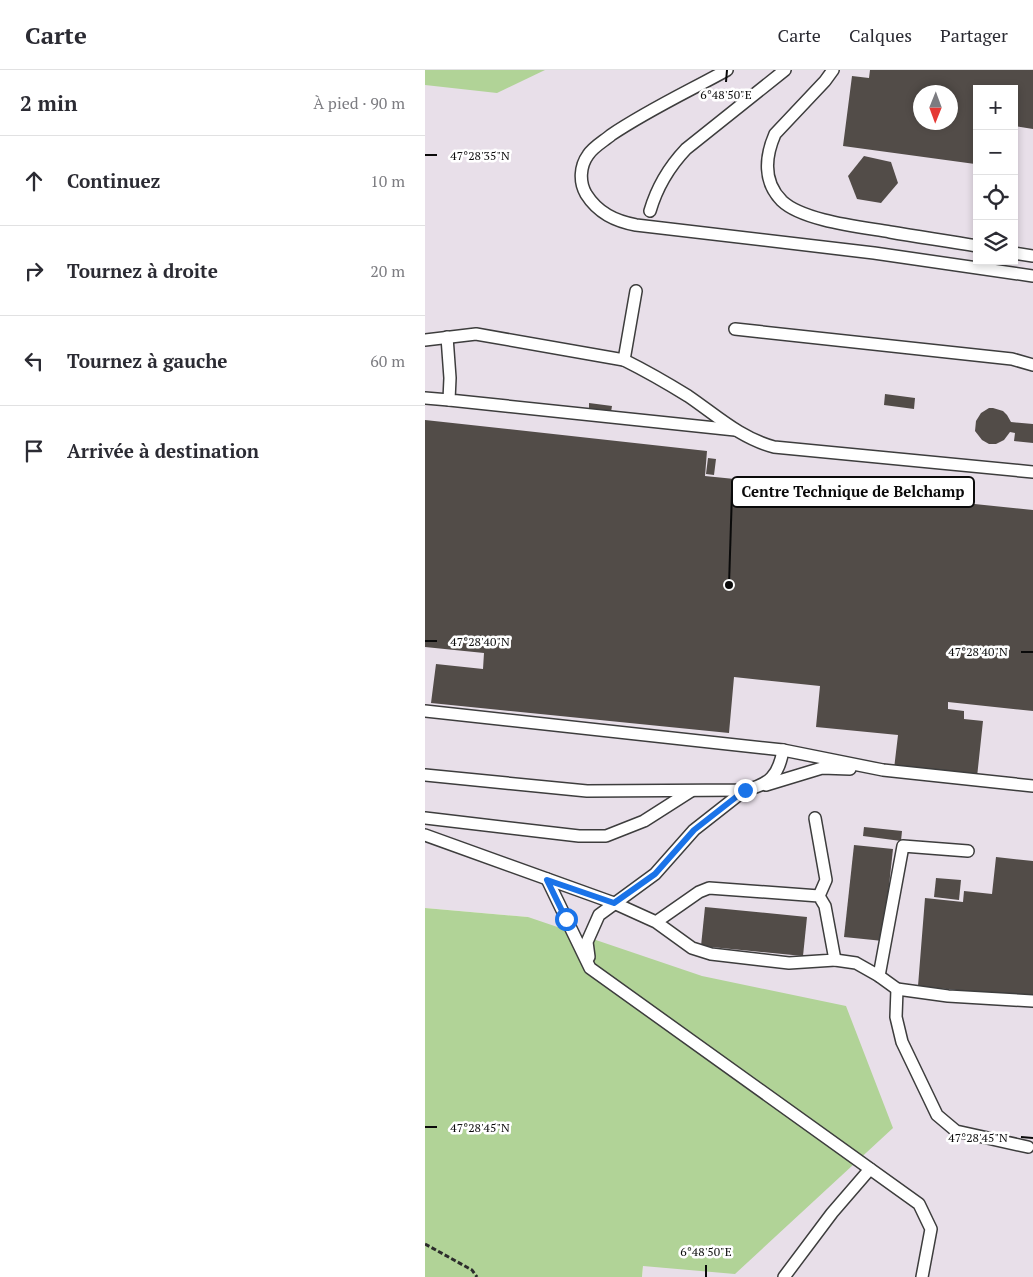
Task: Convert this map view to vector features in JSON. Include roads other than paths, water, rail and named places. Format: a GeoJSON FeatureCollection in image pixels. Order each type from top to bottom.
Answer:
{"type":"FeatureCollection","features":[{"type":"Feature","properties":{"kind":"lane"},"geometry":{"type":"LineString","coordinates":[[727,70],[628,124],[588,155],[581,172],[582,184],[585,192],[599,209],[610,217],[636,225],[874,253],[1033,276]]}},
{"type":"Feature","properties":{"kind":"lane"},"geometry":{"type":"LineString","coordinates":[[650,211],[662,181],[686,149],[785,70]]}},
{"type":"Feature","properties":{"kind":"lane"},"geometry":{"type":"LineString","coordinates":[[833,70],[775,134],[767,158],[768,180],[773,192],[783,202],[808,215],[847,224],[973,245]]}},
{"type":"Feature","properties":{"kind":"lane"},"geometry":{"type":"LineString","coordinates":[[1018,254],[1033,256]]}},
{"type":"Feature","properties":{"kind":"lane"},"geometry":{"type":"LineString","coordinates":[[623,360],[636,291]]}},
{"type":"Feature","properties":{"kind":"lane"},"geometry":{"type":"LineString","coordinates":[[735,329],[1012,359],[1033,365]]}},
{"type":"Feature","properties":{"kind":"lane"},"geometry":{"type":"LineString","coordinates":[[425,340],[477,334],[623,360],[651,374],[687,396],[749,439],[774,447],[1033,472]]}},
{"type":"Feature","properties":{"kind":"lane"},"geometry":{"type":"LineString","coordinates":[[447,337],[450,378],[449,400]]}},
{"type":"Feature","properties":{"kind":"lane"},"geometry":{"type":"LineString","coordinates":[[425,398],[736,430]]}},
{"type":"Feature","properties":{"kind":"lane"},"geometry":{"type":"LineString","coordinates":[[425,711],[783,750],[883,770]]}},
{"type":"Feature","properties":{"kind":"lane"},"geometry":{"type":"LineString","coordinates":[[760,787],[773,776],[781,763],[783,750]]}},
{"type":"Feature","properties":{"kind":"lane"},"geometry":{"type":"LineString","coordinates":[[425,775],[587,791],[691,791],[745,790],[822,768],[883,770],[1033,786]]}},
{"type":"Feature","properties":{"kind":"lane"},"geometry":{"type":"LineString","coordinates":[[590,968],[587,942],[599,915],[655,874],[694,830],[745,790]]}},
{"type":"Feature","properties":{"kind":"lane"},"geometry":{"type":"LineString","coordinates":[[425,818],[579,836],[606,836],[644,821],[691,791]]}},
{"type":"Feature","properties":{"kind":"lane"},"geometry":{"type":"LineString","coordinates":[[815,818],[826,880],[819,896]]}},
{"type":"Feature","properties":{"kind":"lane"},"geometry":{"type":"LineString","coordinates":[[425,835],[614,903],[657,922],[692,948],[711,954],[789,964],[835,960],[856,962],[897,989],[948,996],[1033,1001]]}},
{"type":"Feature","properties":{"kind":"lane"},"geometry":{"type":"LineString","coordinates":[[879,976],[903,846],[968,852]]}},
{"type":"Feature","properties":{"kind":"lane"},"geometry":{"type":"LineString","coordinates":[[547,880],[590,968],[919,1204],[931,1229],[922,1277]]}},
{"type":"Feature","properties":{"kind":"lane"},"geometry":{"type":"LineString","coordinates":[[657,922],[699,892],[709,888],[819,896]]}},
{"type":"Feature","properties":{"kind":"lane"},"geometry":{"type":"LineString","coordinates":[[819,896],[825,906],[835,960]]}},
{"type":"Feature","properties":{"kind":"lane"},"geometry":{"type":"LineString","coordinates":[[897,989],[896,1017],[902,1042],[937,1115],[956,1132],[1028,1147]]}},
{"type":"Feature","properties":{"kind":"lane"},"geometry":{"type":"LineString","coordinates":[[784,1277],[832,1213],[870,1169]]}},
{"type":"Feature","properties":{"kind":"place","name":"Centre Technique de Belchamp"},"geometry":{"type":"Point","coordinates":[729,585]}}]}
